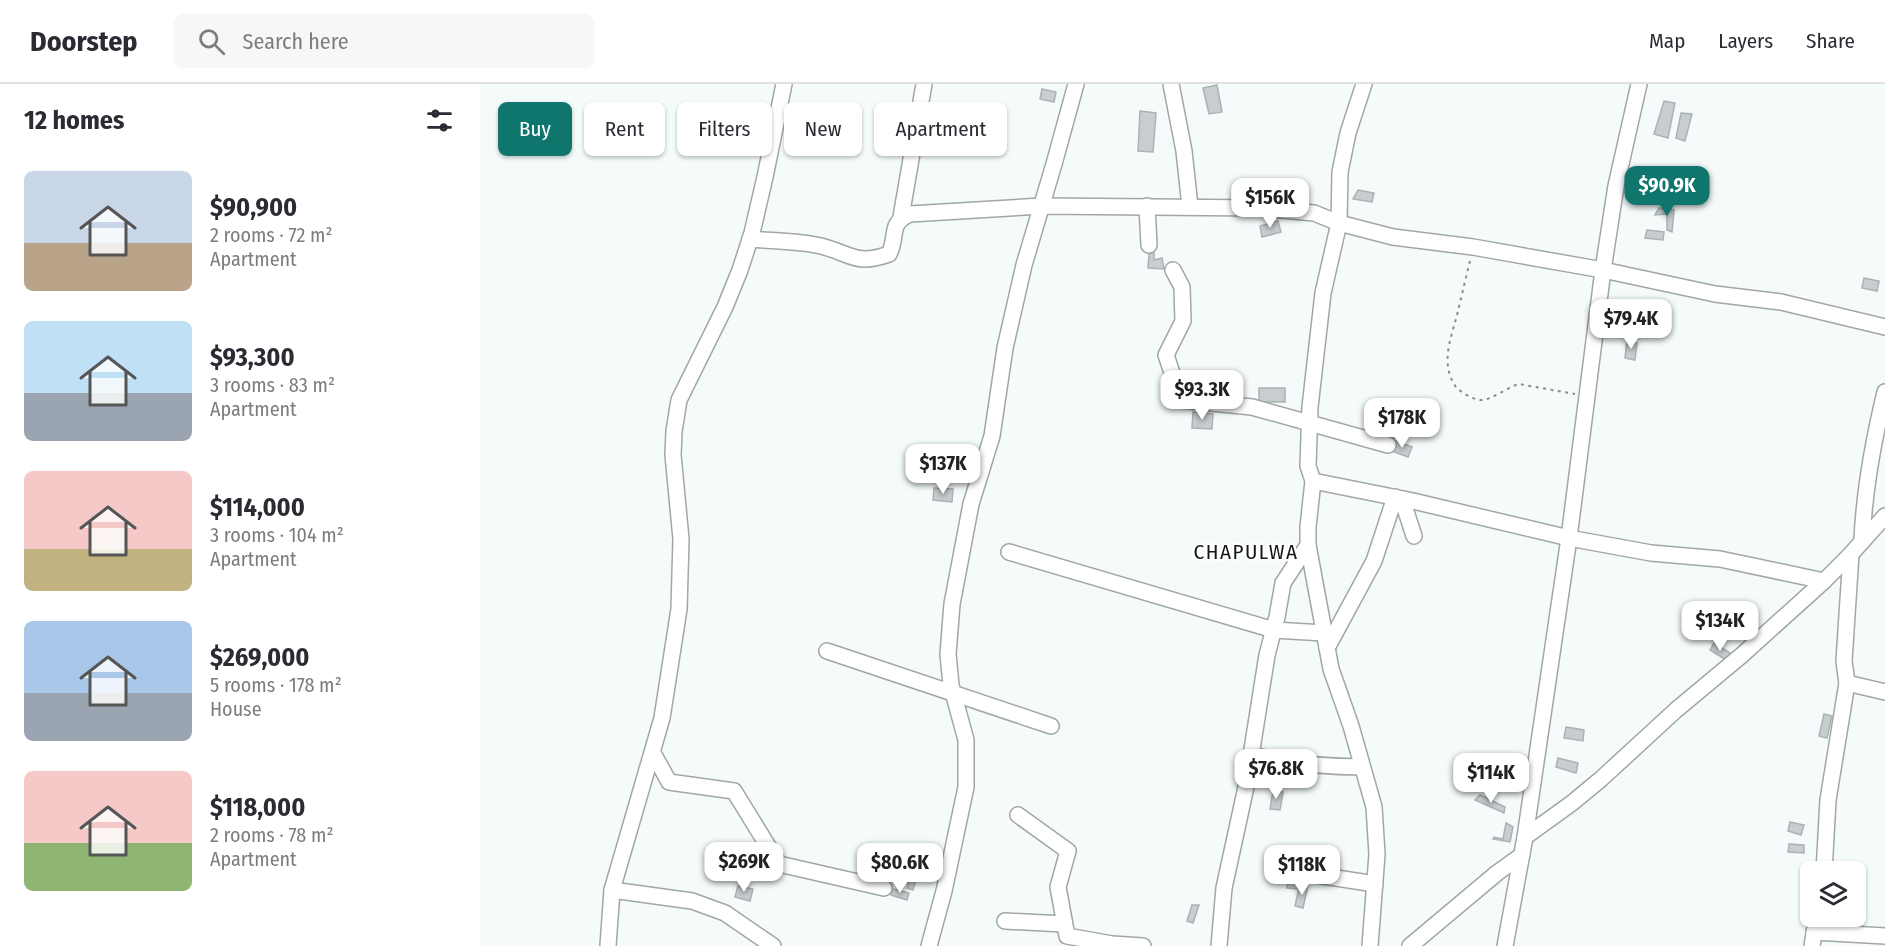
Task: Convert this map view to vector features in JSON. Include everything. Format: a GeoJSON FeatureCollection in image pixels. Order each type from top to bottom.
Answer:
{"type":"FeatureCollection","features":[{"type":"Feature","properties":{"kind":"street"},"geometry":{"type":"LineString","coordinates":[[608,946],[612,890],[662,718],[680,609],[681,539],[673,454],[679,400],[725,307],[750,238],[784,84]]}},
{"type":"Feature","properties":{"kind":"street"},"geometry":{"type":"LineString","coordinates":[[750,238],[818,245],[857,260],[874,260],[889,254],[895,225],[901,217],[924,84]]}},
{"type":"Feature","properties":{"kind":"street"},"geometry":{"type":"LineString","coordinates":[[929,946],[944,891],[966,787],[966,740],[953,694],[948,654],[954,594],[970,504],[992,435],[1005,348],[1024,265],[1076,84]]}},
{"type":"Feature","properties":{"kind":"street"},"geometry":{"type":"LineString","coordinates":[[1171,84],[1184,151],[1190,207]]}},
{"type":"Feature","properties":{"kind":"street"},"geometry":{"type":"LineString","coordinates":[[1505,946],[1525,837],[1569,538],[1616,186],[1639,84]]}},
{"type":"Feature","properties":{"kind":"street"},"geometry":{"type":"LineString","coordinates":[[1360,85],[1340,172],[1339,223],[1323,293],[1310,407],[1308,466],[1313,481],[1308,545],[1331,669],[1351,726],[1374,807],[1377,831],[1370,946]]}},
{"type":"Feature","properties":{"kind":"street"},"geometry":{"type":"LineString","coordinates":[[901,217],[910,214],[1042,206],[1261,208],[1314,213],[1339,223],[1393,237],[1473,247],[1603,270],[1715,294],[1780,302],[1885,327]]}},
{"type":"Feature","properties":{"kind":"street"},"geometry":{"type":"LineString","coordinates":[[1147,206],[1149,245]]}},
{"type":"Feature","properties":{"kind":"street"},"geometry":{"type":"LineString","coordinates":[[1173,270],[1182,287],[1183,321],[1166,355],[1181,400],[1252,407],[1388,446]]}},
{"type":"Feature","properties":{"kind":"street"},"geometry":{"type":"LineString","coordinates":[[1862,541],[1866,481],[1885,392]]}},
{"type":"Feature","properties":{"kind":"street"},"geometry":{"type":"LineString","coordinates":[[1313,481],[1398,498],[1569,538],[1651,553],[1720,559],[1824,581]]}},
{"type":"Feature","properties":{"kind":"street"},"geometry":{"type":"LineString","coordinates":[[1398,498],[1414,536]]}},
{"type":"Feature","properties":{"kind":"street"},"geometry":{"type":"LineString","coordinates":[[1325,640],[1374,561],[1398,498]]}},
{"type":"Feature","properties":{"kind":"street"},"geometry":{"type":"LineString","coordinates":[[1525,837],[1601,779],[1651,732],[1742,655],[1824,581],[1885,516]]}},
{"type":"Feature","properties":{"kind":"street"},"geometry":{"type":"LineString","coordinates":[[1219,946],[1224,888],[1251,755],[1267,655],[1283,583],[1308,545]]}},
{"type":"Feature","properties":{"kind":"street"},"geometry":{"type":"LineString","coordinates":[[1009,552],[1274,630],[1325,640]]}},
{"type":"Feature","properties":{"kind":"street"},"geometry":{"type":"LineString","coordinates":[[1825,861],[1828,800],[1847,682],[1844,661],[1851,554]]}},
{"type":"Feature","properties":{"kind":"street"},"geometry":{"type":"LineString","coordinates":[[828,651],[1051,726]]}},
{"type":"Feature","properties":{"kind":"street"},"geometry":{"type":"LineString","coordinates":[[1847,682],[1885,692]]}},
{"type":"Feature","properties":{"kind":"street"},"geometry":{"type":"LineString","coordinates":[[653,753],[669,782],[734,791],[779,864],[884,888]]}},
{"type":"Feature","properties":{"kind":"street"},"geometry":{"type":"LineString","coordinates":[[1251,755],[1288,763],[1362,767]]}},
{"type":"Feature","properties":{"kind":"street"},"geometry":{"type":"LineString","coordinates":[[1018,815],[1068,851],[1058,887],[1066,936],[1112,944],[1143,946]]}},
{"type":"Feature","properties":{"kind":"street"},"geometry":{"type":"LineString","coordinates":[[1410,946],[1522,855]]}},
{"type":"Feature","properties":{"kind":"street"},"geometry":{"type":"LineString","coordinates":[[1304,873],[1375,884]]}},
{"type":"Feature","properties":{"kind":"street"},"geometry":{"type":"LineString","coordinates":[[612,890],[692,901],[725,913],[757,941],[773,946]]}},
{"type":"Feature","properties":{"kind":"street"},"geometry":{"type":"LineString","coordinates":[[1005,921],[1064,924]]}},
{"type":"Feature","properties":{"kind":"street"},"geometry":{"type":"LineString","coordinates":[[1814,931],[1885,936]]}},
{"type":"Feature","properties":{"kind":"path"},"geometry":{"type":"LineString","coordinates":[[1473,247],[1448,348],[1449,374],[1460,392],[1482,400],[1519,384],[1587,397]]}},
{"type":"Feature","properties":{"kind":"building"},"geometry":{"type":"Polygon","coordinates":[[[1217,85],[1222,112],[1209,114],[1203,88],[1217,85]]]}},
{"type":"Feature","properties":{"kind":"building"},"geometry":{"type":"Polygon","coordinates":[[[1042,89],[1056,92],[1054,102],[1040,99],[1042,89]]]}},
{"type":"Feature","properties":{"kind":"building"},"geometry":{"type":"Polygon","coordinates":[[[1664,101],[1675,103],[1668,138],[1654,134],[1664,101]]]}},
{"type":"Feature","properties":{"kind":"building"},"geometry":{"type":"Polygon","coordinates":[[[1140,111],[1156,113],[1153,152],[1138,151],[1140,111]]]}},
{"type":"Feature","properties":{"kind":"building"},"geometry":{"type":"Polygon","coordinates":[[[1681,113],[1692,114],[1685,141],[1676,138],[1681,113]]]}},
{"type":"Feature","properties":{"kind":"building"},"geometry":{"type":"Polygon","coordinates":[[[1358,190],[1374,193],[1372,202],[1353,199],[1358,190]]]}},
{"type":"Feature","properties":{"kind":"building"},"geometry":{"type":"Polygon","coordinates":[[[1659,208],[1674,210],[1672,232],[1667,230],[1667,214],[1655,215],[1659,208]]]}},
{"type":"Feature","properties":{"kind":"building"},"geometry":{"type":"Polygon","coordinates":[[[1278,221],[1281,232],[1262,237],[1260,226],[1278,221]]]}},
{"type":"Feature","properties":{"kind":"building"},"geometry":{"type":"Polygon","coordinates":[[[1647,230],[1664,232],[1663,240],[1645,238],[1647,230]]]}},
{"type":"Feature","properties":{"kind":"building"},"geometry":{"type":"Polygon","coordinates":[[[1149,253],[1154,253],[1154,260],[1162,258],[1164,269],[1148,268],[1149,253]]]}},
{"type":"Feature","properties":{"kind":"building"},"geometry":{"type":"Polygon","coordinates":[[[1864,278],[1879,281],[1877,291],[1862,288],[1864,278]]]}},
{"type":"Feature","properties":{"kind":"building"},"geometry":{"type":"Polygon","coordinates":[[[1627,341],[1637,343],[1635,360],[1625,358],[1627,341]]]}},
{"type":"Feature","properties":{"kind":"building"},"geometry":{"type":"Polygon","coordinates":[[[1259,388],[1285,388],[1285,402],[1259,402],[1259,388]]]}},
{"type":"Feature","properties":{"kind":"building"},"geometry":{"type":"Polygon","coordinates":[[[1193,412],[1213,414],[1212,429],[1192,428],[1193,412]]]}},
{"type":"Feature","properties":{"kind":"building"},"geometry":{"type":"Polygon","coordinates":[[[1396,441],[1412,447],[1408,457],[1392,451],[1396,441]]]}},
{"type":"Feature","properties":{"kind":"building"},"geometry":{"type":"Polygon","coordinates":[[[934,488],[953,489],[952,502],[933,500],[934,488]]]}},
{"type":"Feature","properties":{"kind":"building"},"geometry":{"type":"Polygon","coordinates":[[[1714,643],[1730,653],[1726,660],[1710,650],[1714,643]]]}},
{"type":"Feature","properties":{"kind":"building"},"geometry":{"type":"Polygon","coordinates":[[[1824,714],[1832,716],[1827,738],[1819,736],[1824,714]]]}},
{"type":"Feature","properties":{"kind":"building"},"geometry":{"type":"Polygon","coordinates":[[[1566,727],[1584,730],[1583,741],[1564,738],[1566,727]]]}},
{"type":"Feature","properties":{"kind":"building"},"geometry":{"type":"Polygon","coordinates":[[[1558,758],[1578,763],[1576,773],[1556,767],[1558,758]]]}},
{"type":"Feature","properties":{"kind":"building"},"geometry":{"type":"Polygon","coordinates":[[[1273,791],[1283,792],[1280,810],[1270,809],[1273,791]]]}},
{"type":"Feature","properties":{"kind":"building"},"geometry":{"type":"Polygon","coordinates":[[[1480,795],[1505,807],[1504,813],[1475,800],[1480,795]]]}},
{"type":"Feature","properties":{"kind":"building"},"geometry":{"type":"Polygon","coordinates":[[[1790,822],[1804,825],[1801,835],[1788,831],[1790,822]]]}},
{"type":"Feature","properties":{"kind":"building"},"geometry":{"type":"Polygon","coordinates":[[[1506,823],[1513,827],[1510,842],[1493,839],[1494,837],[1503,839],[1506,823]]]}},
{"type":"Feature","properties":{"kind":"building"},"geometry":{"type":"Polygon","coordinates":[[[1789,844],[1804,845],[1804,853],[1788,852],[1789,844]]]}},
{"type":"Feature","properties":{"kind":"building"},"geometry":{"type":"Polygon","coordinates":[[[912,871],[918,872],[913,890],[907,888],[912,871]]]}},
{"type":"Feature","properties":{"kind":"building"},"geometry":{"type":"Polygon","coordinates":[[[1288,878],[1299,879],[1298,889],[1287,888],[1288,878]]]}},
{"type":"Feature","properties":{"kind":"building"},"geometry":{"type":"Polygon","coordinates":[[[1300,883],[1308,885],[1303,908],[1295,906],[1300,883]]]}},
{"type":"Feature","properties":{"kind":"building"},"geometry":{"type":"Polygon","coordinates":[[[738,886],[753,889],[750,901],[735,897],[738,886]]]}},
{"type":"Feature","properties":{"kind":"building"},"geometry":{"type":"Polygon","coordinates":[[[893,889],[909,893],[907,900],[891,895],[893,889]]]}},
{"type":"Feature","properties":{"kind":"building"},"geometry":{"type":"Polygon","coordinates":[[[1192,905],[1199,905],[1193,923],[1187,921],[1192,905]]]}},
{"type":"Feature","properties":{"kind":"district","name":"CHAPULWA"},"geometry":{"type":"Point","coordinates":[1246,552]}}]}
